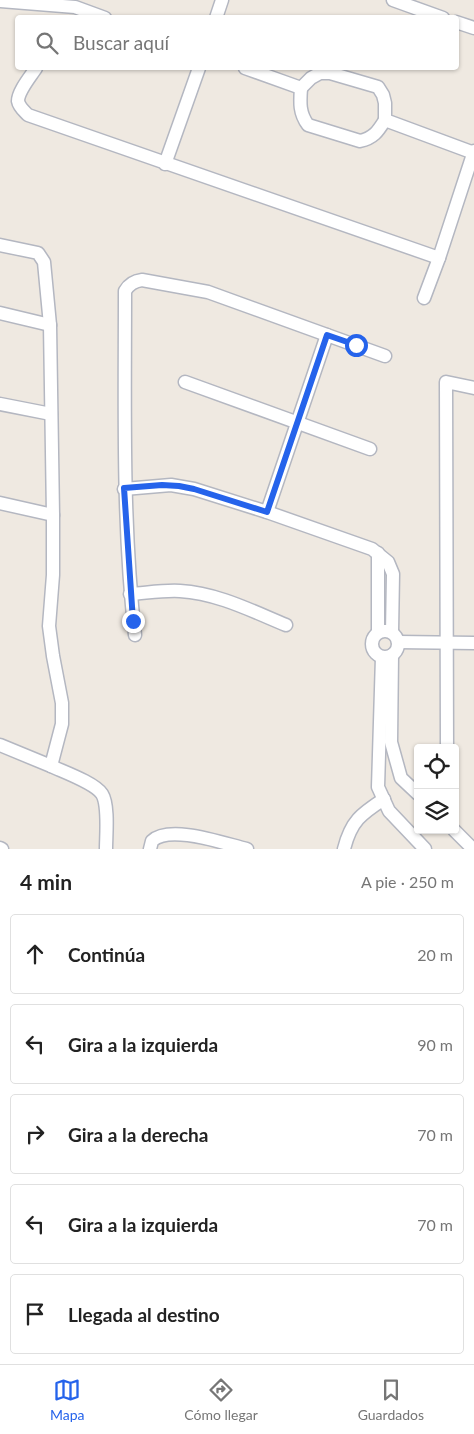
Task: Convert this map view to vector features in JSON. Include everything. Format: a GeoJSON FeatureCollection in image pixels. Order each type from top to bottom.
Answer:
{"type":"FeatureCollection","features":[{"type":"Feature","properties":{"kind":"street"},"geometry":{"type":"LineString","coordinates":[[217,15],[222,0]]}},
{"type":"Feature","properties":{"kind":"street"},"geometry":{"type":"LineString","coordinates":[[393,0],[435,15]]}},
{"type":"Feature","properties":{"kind":"street"},"geometry":{"type":"LineString","coordinates":[[0,1],[74,8],[96,15]]}},
{"type":"Feature","properties":{"kind":"street"},"geometry":{"type":"LineString","coordinates":[[459,23],[474,28]]}},
{"type":"Feature","properties":{"kind":"street"},"geometry":{"type":"LineString","coordinates":[[35,70],[18,100],[20,107],[28,115],[438,258]]}},
{"type":"Feature","properties":{"kind":"street"},"geometry":{"type":"LineString","coordinates":[[165,164],[198,70]]}},
{"type":"Feature","properties":{"kind":"street"},"geometry":{"type":"LineString","coordinates":[[251,70],[301,88]]}},
{"type":"Feature","properties":{"kind":"street"},"geometry":{"type":"LineString","coordinates":[[320,73],[330,73],[378,87],[384,95],[386,103],[385,120],[375,135],[360,141],[308,125],[303,118],[300,106],[301,88],[311,78],[320,73]]}},
{"type":"Feature","properties":{"kind":"street"},"geometry":{"type":"LineString","coordinates":[[385,120],[474,152],[424,298]]}},
{"type":"Feature","properties":{"kind":"street"},"geometry":{"type":"LineString","coordinates":[[0,245],[38,254],[44,262],[50,325],[53,515],[53,576],[49,626],[62,703],[62,724],[51,766]]}},
{"type":"Feature","properties":{"kind":"street"},"geometry":{"type":"LineString","coordinates":[[134,635],[124,488],[125,291],[130,284],[142,280],[208,292],[385,356]]}},
{"type":"Feature","properties":{"kind":"street"},"geometry":{"type":"LineString","coordinates":[[0,312],[50,325]]}},
{"type":"Feature","properties":{"kind":"street"},"geometry":{"type":"LineString","coordinates":[[267,512],[327,335]]}},
{"type":"Feature","properties":{"kind":"street"},"geometry":{"type":"LineString","coordinates":[[185,382],[370,449]]}},
{"type":"Feature","properties":{"kind":"street"},"geometry":{"type":"LineString","coordinates":[[447,744],[446,382],[474,388]]}},
{"type":"Feature","properties":{"kind":"street"},"geometry":{"type":"LineString","coordinates":[[0,404],[51,414]]}},
{"type":"Feature","properties":{"kind":"street"},"geometry":{"type":"LineString","coordinates":[[124,488],[162,485],[194,489],[267,512],[372,549],[388,562],[393,574],[395,637],[398,647],[387,656],[378,787],[390,811],[425,849]]}},
{"type":"Feature","properties":{"kind":"street"},"geometry":{"type":"LineString","coordinates":[[0,503],[53,515]]}},
{"type":"Feature","properties":{"kind":"street"},"geometry":{"type":"LineString","coordinates":[[378,553],[378,632]]}},
{"type":"Feature","properties":{"kind":"street"},"geometry":{"type":"LineString","coordinates":[[130,594],[178,590],[206,595],[240,605],[286,625]]}},
{"type":"Feature","properties":{"kind":"street"},"geometry":{"type":"LineString","coordinates":[[387,656],[376,654],[371,644],[378,632],[387,630],[395,637],[474,643]]}},
{"type":"Feature","properties":{"kind":"street"},"geometry":{"type":"LineString","coordinates":[[387,656],[391,742],[401,778],[414,790]]}},
{"type":"Feature","properties":{"kind":"street"},"geometry":{"type":"LineString","coordinates":[[0,745],[93,786],[102,794],[105,808],[106,849]]}},
{"type":"Feature","properties":{"kind":"street"},"geometry":{"type":"LineString","coordinates":[[344,849],[349,831],[357,818],[384,799]]}},
{"type":"Feature","properties":{"kind":"street"},"geometry":{"type":"LineString","coordinates":[[458,834],[473,849]]}},
{"type":"Feature","properties":{"kind":"street"},"geometry":{"type":"LineString","coordinates":[[150,849],[152,841],[163,835],[196,836],[247,849]]}},
{"type":"Feature","properties":{"kind":"route"},"geometry":{"type":"LineString","coordinates":[[133,621],[124,488],[162,485],[179,486],[267,512],[327,335],[356,345]]}}]}
